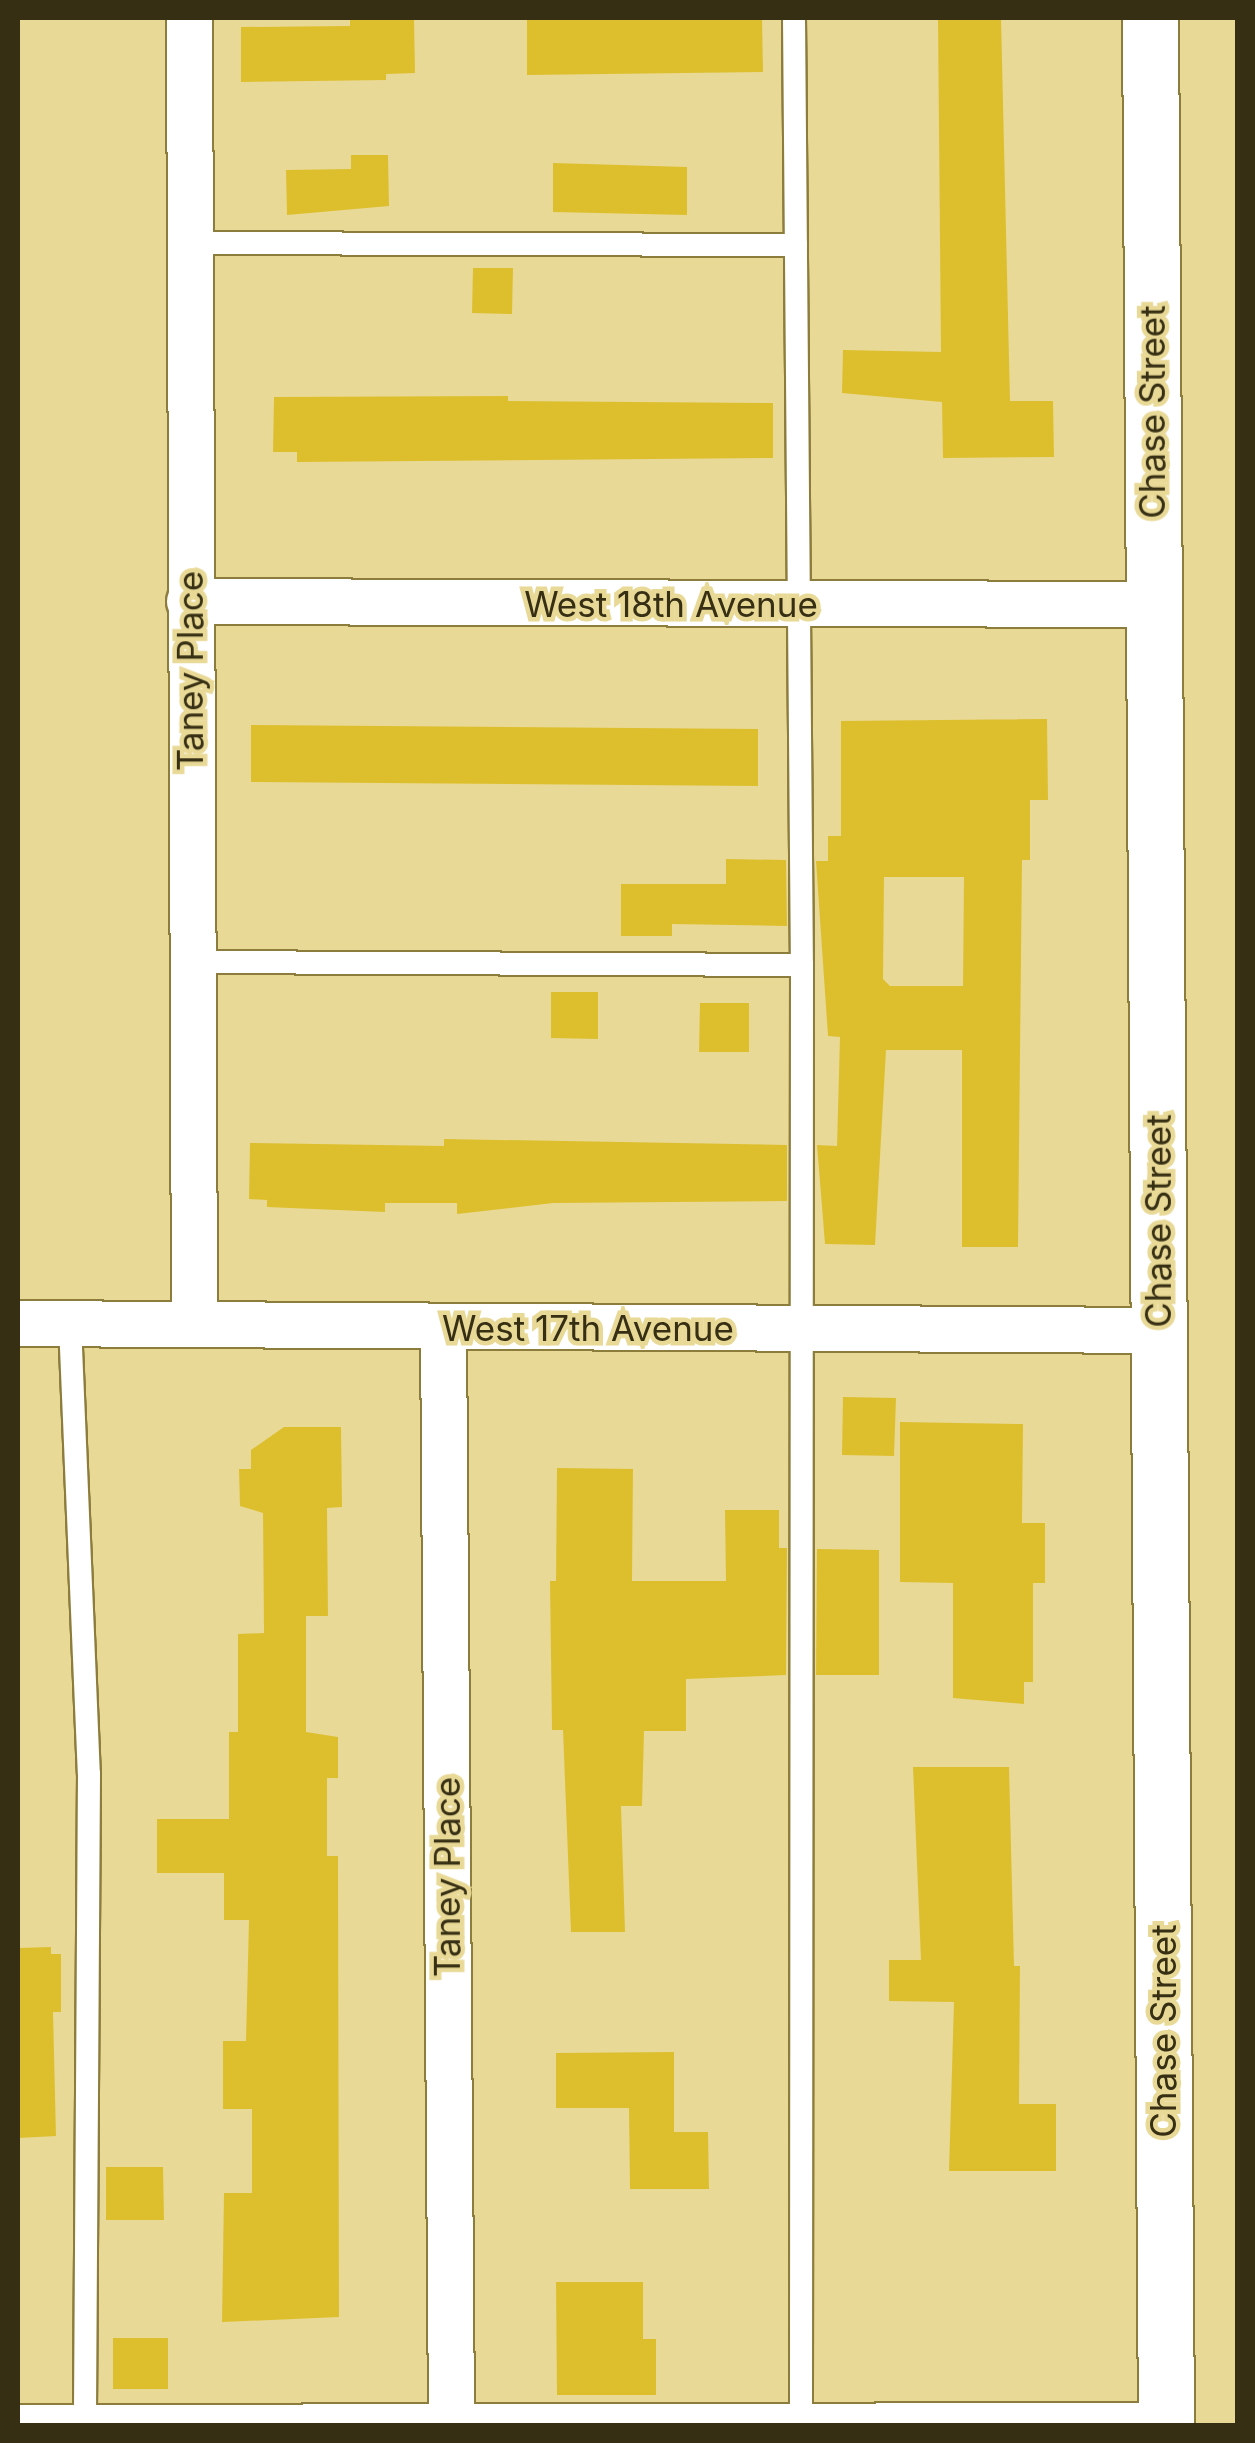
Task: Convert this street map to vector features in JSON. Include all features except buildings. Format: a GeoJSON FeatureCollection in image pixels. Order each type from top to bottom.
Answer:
{"type":"FeatureCollection","features":[{"type":"Feature","properties":{"kind":"street","name":"Taney Place"},"geometry":{"type":"LineString","coordinates":[[189,18],[194,1324]]}},
{"type":"Feature","properties":{"kind":"street","name":"Chase Street"},"geometry":{"type":"LineString","coordinates":[[1150,18],[1166,2420]]}},
{"type":"Feature","properties":{"kind":"street","name":"West 18th Avenue"},"geometry":{"type":"LineString","coordinates":[[189,601],[1154,604]]}},
{"type":"Feature","properties":{"kind":"street","name":"West 17th Avenue"},"geometry":{"type":"LineString","coordinates":[[18,1324],[1159,1330]]}},
{"type":"Feature","properties":{"kind":"street","name":"Taney Place"},"geometry":{"type":"LineString","coordinates":[[443,1328],[451,2421]]}},
{"type":"Feature","properties":{"kind":"lane"},"geometry":{"type":"LineString","coordinates":[[794,18],[802,965],[800,2417]]}},
{"type":"Feature","properties":{"kind":"lane"},"geometry":{"type":"LineString","coordinates":[[189,243],[796,245]]}},
{"type":"Feature","properties":{"kind":"lane"},"geometry":{"type":"LineString","coordinates":[[192,962],[802,965]]}},
{"type":"Feature","properties":{"kind":"lane"},"geometry":{"type":"LineString","coordinates":[[70,1324],[89,1774],[85,2416]]}},
{"type":"Feature","properties":{"kind":"lane"},"geometry":{"type":"LineString","coordinates":[[18,2416],[451,2421],[800,2417],[1166,2420]]}}]}
